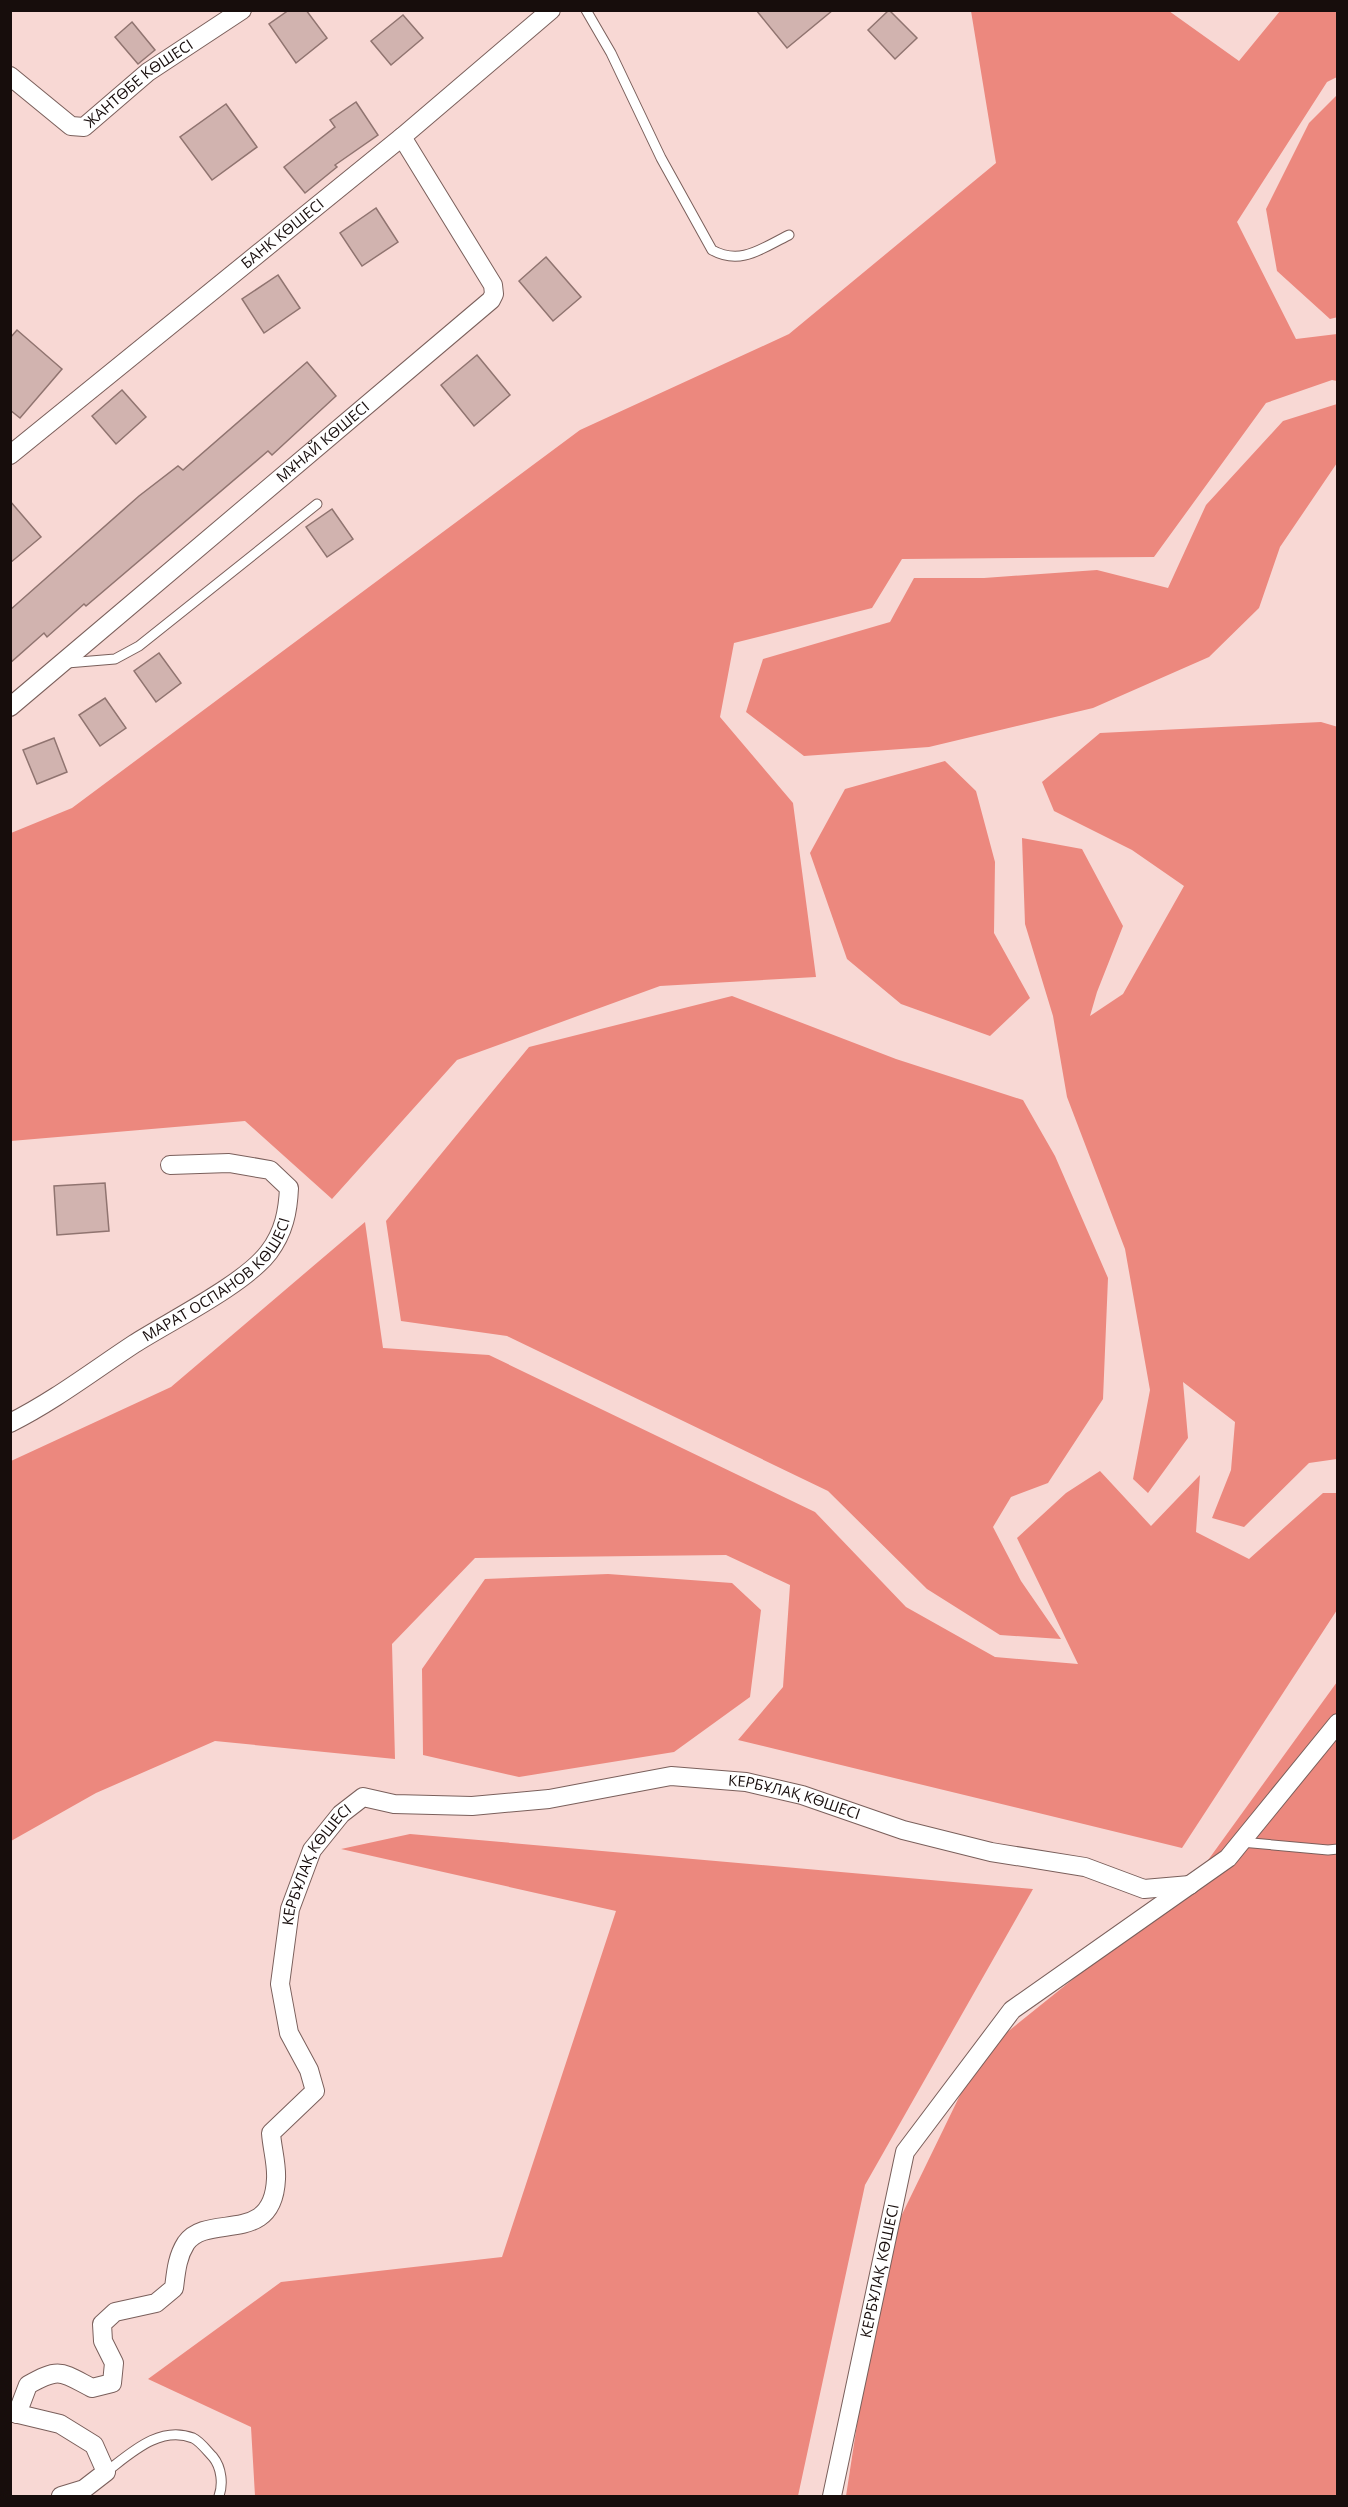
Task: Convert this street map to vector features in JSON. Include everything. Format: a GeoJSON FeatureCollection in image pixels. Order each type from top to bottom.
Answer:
{"type":"FeatureCollection","features":[{"type":"Feature","properties":{"kind":"street","name":"ЖАНТӨБЕ КӨШЕСІ"},"geometry":{"type":"LineString","coordinates":[[10,76],[71,126],[84,128],[148,72],[242,10]]}},
{"type":"Feature","properties":{"kind":"street","name":"БАНК КӨШЕСІ"},"geometry":{"type":"LineString","coordinates":[[10,455],[402,137],[551,10]]}},
{"type":"Feature","properties":{"kind":"street","name":"МҰНАЙ КӨШЕСІ"},"geometry":{"type":"LineString","coordinates":[[10,707],[491,300],[494,294],[492,285],[402,137]]}},
{"type":"Feature","properties":{"kind":"street","name":"МАРАТ ОСПАНОВ КӨШЕСІ"},"geometry":{"type":"LineString","coordinates":[[10,1423],[32,1412],[237,1280],[269,1252],[288,1216],[289,1188],[270,1170],[229,1164],[170,1165]]}},
{"type":"Feature","properties":{"kind":"street","name":"КЕРБҰЛАҚ КӨШЕСІ"},"geometry":{"type":"LineString","coordinates":[[832,2496],[906,2152],[1012,2010],[1228,1858],[1338,1724]]}},
{"type":"Feature","properties":{"kind":"street","name":"КЕРБҰЛАҚ КӨШЕСІ"},"geometry":{"type":"LineString","coordinates":[[14,2413],[28,2385],[50,2373],[66,2375],[92,2388],[111,2383],[114,2363],[103,2342],[102,2324],[115,2312],[156,2303],[174,2288],[177,2262],[188,2241],[211,2229],[246,2225],[267,2210],[276,2180],[270,2133],[315,2091],[309,2070],[289,2033],[280,1984],[290,1909],[312,1850],[340,1814],[363,1797],[394,1804],[472,1806],[549,1799],[671,1776],[746,1782],[802,1795],[903,1830],[991,1852],[1085,1867],[1144,1889],[1190,1886]]}},
{"type":"Feature","properties":{"kind":"street"},"geometry":{"type":"LineString","coordinates":[[14,2413],[60,2424],[94,2445],[106,2472],[84,2488],[61,2496]]}},
{"type":"Feature","properties":{"kind":"lane"},"geometry":{"type":"LineString","coordinates":[[586,10],[611,53],[661,158],[712,250],[726,257],[741,257],[789,235]]}},
{"type":"Feature","properties":{"kind":"lane"},"geometry":{"type":"LineString","coordinates":[[62,664],[115,659],[139,646],[317,504]]}},
{"type":"Feature","properties":{"kind":"lane"},"geometry":{"type":"LineString","coordinates":[[1241,1842],[1338,1849]]}},
{"type":"Feature","properties":{"kind":"lane"},"geometry":{"type":"LineString","coordinates":[[106,2472],[144,2443],[170,2435],[194,2438],[216,2460],[223,2485],[219,2496]]}},
{"type":"Feature","properties":{"kind":"shaded area"},"geometry":{"type":"Polygon","coordinates":[[[971,11],[1169,11],[1239,61],[1280,11],[1337,11],[1337,77],[1327,82],[1237,222],[1296,339],[1337,334],[1337,381],[1332,380],[1266,403],[1154,557],[902,559],[872,608],[734,643],[720,717],[793,803],[816,977],[660,986],[457,1060],[332,1199],[245,1121],[11,1141],[11,833],[72,808],[580,430],[789,334],[996,163],[971,11]]]}},
{"type":"Feature","properties":{"kind":"shaded area"},"geometry":{"type":"Polygon","coordinates":[[[1337,95],[1338,317],[1330,319],[1277,271],[1266,209],[1309,123],[1337,95]]]}},
{"type":"Feature","properties":{"kind":"shaded area"},"geometry":{"type":"Polygon","coordinates":[[[1337,404],[1337,463],[1280,547],[1259,608],[1209,657],[1093,708],[929,747],[804,756],[746,712],[763,659],[890,622],[914,578],[984,578],[1097,570],[1168,588],[1206,505],[1283,421],[1337,404]]]}},
{"type":"Feature","properties":{"kind":"shaded area"},"geometry":{"type":"Polygon","coordinates":[[[1321,722],[1338,727],[1337,1459],[1309,1463],[1244,1527],[1212,1518],[1231,1470],[1235,1422],[1183,1382],[1188,1438],[1148,1493],[1133,1479],[1150,1390],[1125,1249],[1067,1097],[1053,1016],[1025,924],[1022,838],[1082,849],[1123,926],[1090,1016],[1123,994],[1184,886],[1132,850],[1054,811],[1042,782],[1100,733],[1321,722]]]}},
{"type":"Feature","properties":{"kind":"shaded area"},"geometry":{"type":"Polygon","coordinates":[[[945,761],[976,791],[995,862],[994,933],[1030,998],[990,1036],[901,1004],[847,959],[810,853],[845,789],[945,761]]]}},
{"type":"Feature","properties":{"kind":"shaded area"},"geometry":{"type":"Polygon","coordinates":[[[732,996],[896,1059],[1023,1100],[1055,1156],[1108,1278],[1103,1399],[1048,1483],[1011,1497],[993,1527],[1021,1581],[1061,1639],[1000,1635],[927,1589],[828,1491],[507,1336],[401,1321],[386,1221],[529,1047],[732,996]]]}},
{"type":"Feature","properties":{"kind":"shaded area"},"geometry":{"type":"Polygon","coordinates":[[[365,1222],[383,1348],[489,1355],[815,1512],[906,1607],[995,1657],[1078,1664],[1017,1538],[1066,1493],[1100,1471],[1151,1526],[1200,1475],[1196,1532],[1249,1559],[1323,1493],[1337,1493],[1337,1610],[1182,1848],[738,1740],[783,1687],[790,1585],[726,1555],[475,1558],[392,1644],[395,1759],[215,1741],[96,1793],[11,1841],[11,1461],[171,1387],[365,1222]]]}},
{"type":"Feature","properties":{"kind":"shaded area"},"geometry":{"type":"Polygon","coordinates":[[[608,1574],[732,1583],[761,1610],[750,1697],[674,1752],[519,1777],[423,1755],[422,1669],[485,1579],[608,1574]]]}},
{"type":"Feature","properties":{"kind":"shaded area"},"geometry":{"type":"Polygon","coordinates":[[[1337,1682],[1337,2496],[846,2496],[880,2275],[892,2235],[980,2054],[1190,1885],[1337,1682]]]}},
{"type":"Feature","properties":{"kind":"shaded area"},"geometry":{"type":"Polygon","coordinates":[[[410,1834],[1033,1889],[865,2185],[798,2496],[255,2496],[251,2427],[148,2379],[281,2282],[502,2257],[616,1911],[341,1849],[410,1834]]]}},
{"type":"Feature","properties":{"kind":"building"},"geometry":{"type":"Polygon","coordinates":[[[289,10],[306,10],[327,38],[296,63],[269,24],[289,10]]]}},
{"type":"Feature","properties":{"kind":"building"},"geometry":{"type":"Polygon","coordinates":[[[756,10],[833,10],[787,48],[756,10]]]}},
{"type":"Feature","properties":{"kind":"building"},"geometry":{"type":"Polygon","coordinates":[[[889,10],[917,38],[895,59],[868,30],[889,10]]]}},
{"type":"Feature","properties":{"kind":"building"},"geometry":{"type":"Polygon","coordinates":[[[403,15],[423,38],[391,65],[371,41],[403,15]]]}},
{"type":"Feature","properties":{"kind":"building"},"geometry":{"type":"Polygon","coordinates":[[[132,22],[155,50],[138,64],[115,37],[132,22]]]}},
{"type":"Feature","properties":{"kind":"building"},"geometry":{"type":"Polygon","coordinates":[[[356,102],[378,135],[335,165],[337,167],[305,193],[284,167],[335,127],[330,120],[356,102]]]}},
{"type":"Feature","properties":{"kind":"building"},"geometry":{"type":"Polygon","coordinates":[[[226,104],[257,147],[212,180],[180,137],[226,104]]]}},
{"type":"Feature","properties":{"kind":"building"},"geometry":{"type":"Polygon","coordinates":[[[376,208],[398,242],[362,266],[340,233],[376,208]]]}},
{"type":"Feature","properties":{"kind":"building"},"geometry":{"type":"Polygon","coordinates":[[[546,257],[581,297],[553,321],[519,281],[546,257]]]}},
{"type":"Feature","properties":{"kind":"building"},"geometry":{"type":"Polygon","coordinates":[[[278,275],[300,308],[264,333],[242,299],[278,275]]]}},
{"type":"Feature","properties":{"kind":"building"},"geometry":{"type":"Polygon","coordinates":[[[17,330],[62,369],[20,418],[10,410],[10,338],[17,330]]]}},
{"type":"Feature","properties":{"kind":"building"},"geometry":{"type":"Polygon","coordinates":[[[477,355],[510,395],[474,426],[441,385],[477,355]]]}},
{"type":"Feature","properties":{"kind":"building"},"geometry":{"type":"Polygon","coordinates":[[[307,362],[336,396],[272,455],[268,451],[86,606],[84,604],[47,637],[44,633],[10,663],[10,610],[139,496],[178,466],[183,470],[307,362]]]}},
{"type":"Feature","properties":{"kind":"building"},"geometry":{"type":"Polygon","coordinates":[[[122,390],[146,417],[116,444],[92,416],[122,390]]]}},
{"type":"Feature","properties":{"kind":"building"},"geometry":{"type":"Polygon","coordinates":[[[10,501],[41,537],[10,563],[10,501]]]}},
{"type":"Feature","properties":{"kind":"building"},"geometry":{"type":"Polygon","coordinates":[[[332,509],[353,539],[327,557],[306,527],[332,509]]]}},
{"type":"Feature","properties":{"kind":"building"},"geometry":{"type":"Polygon","coordinates":[[[159,653],[181,683],[156,702],[134,671],[159,653]]]}},
{"type":"Feature","properties":{"kind":"building"},"geometry":{"type":"Polygon","coordinates":[[[105,698],[126,728],[100,746],[79,715],[105,698]]]}},
{"type":"Feature","properties":{"kind":"building"},"geometry":{"type":"Polygon","coordinates":[[[54,738],[67,772],[37,784],[23,750],[54,738]]]}},
{"type":"Feature","properties":{"kind":"building"},"geometry":{"type":"Polygon","coordinates":[[[105,1183],[109,1231],[57,1235],[54,1186],[105,1183]]]}}]}
